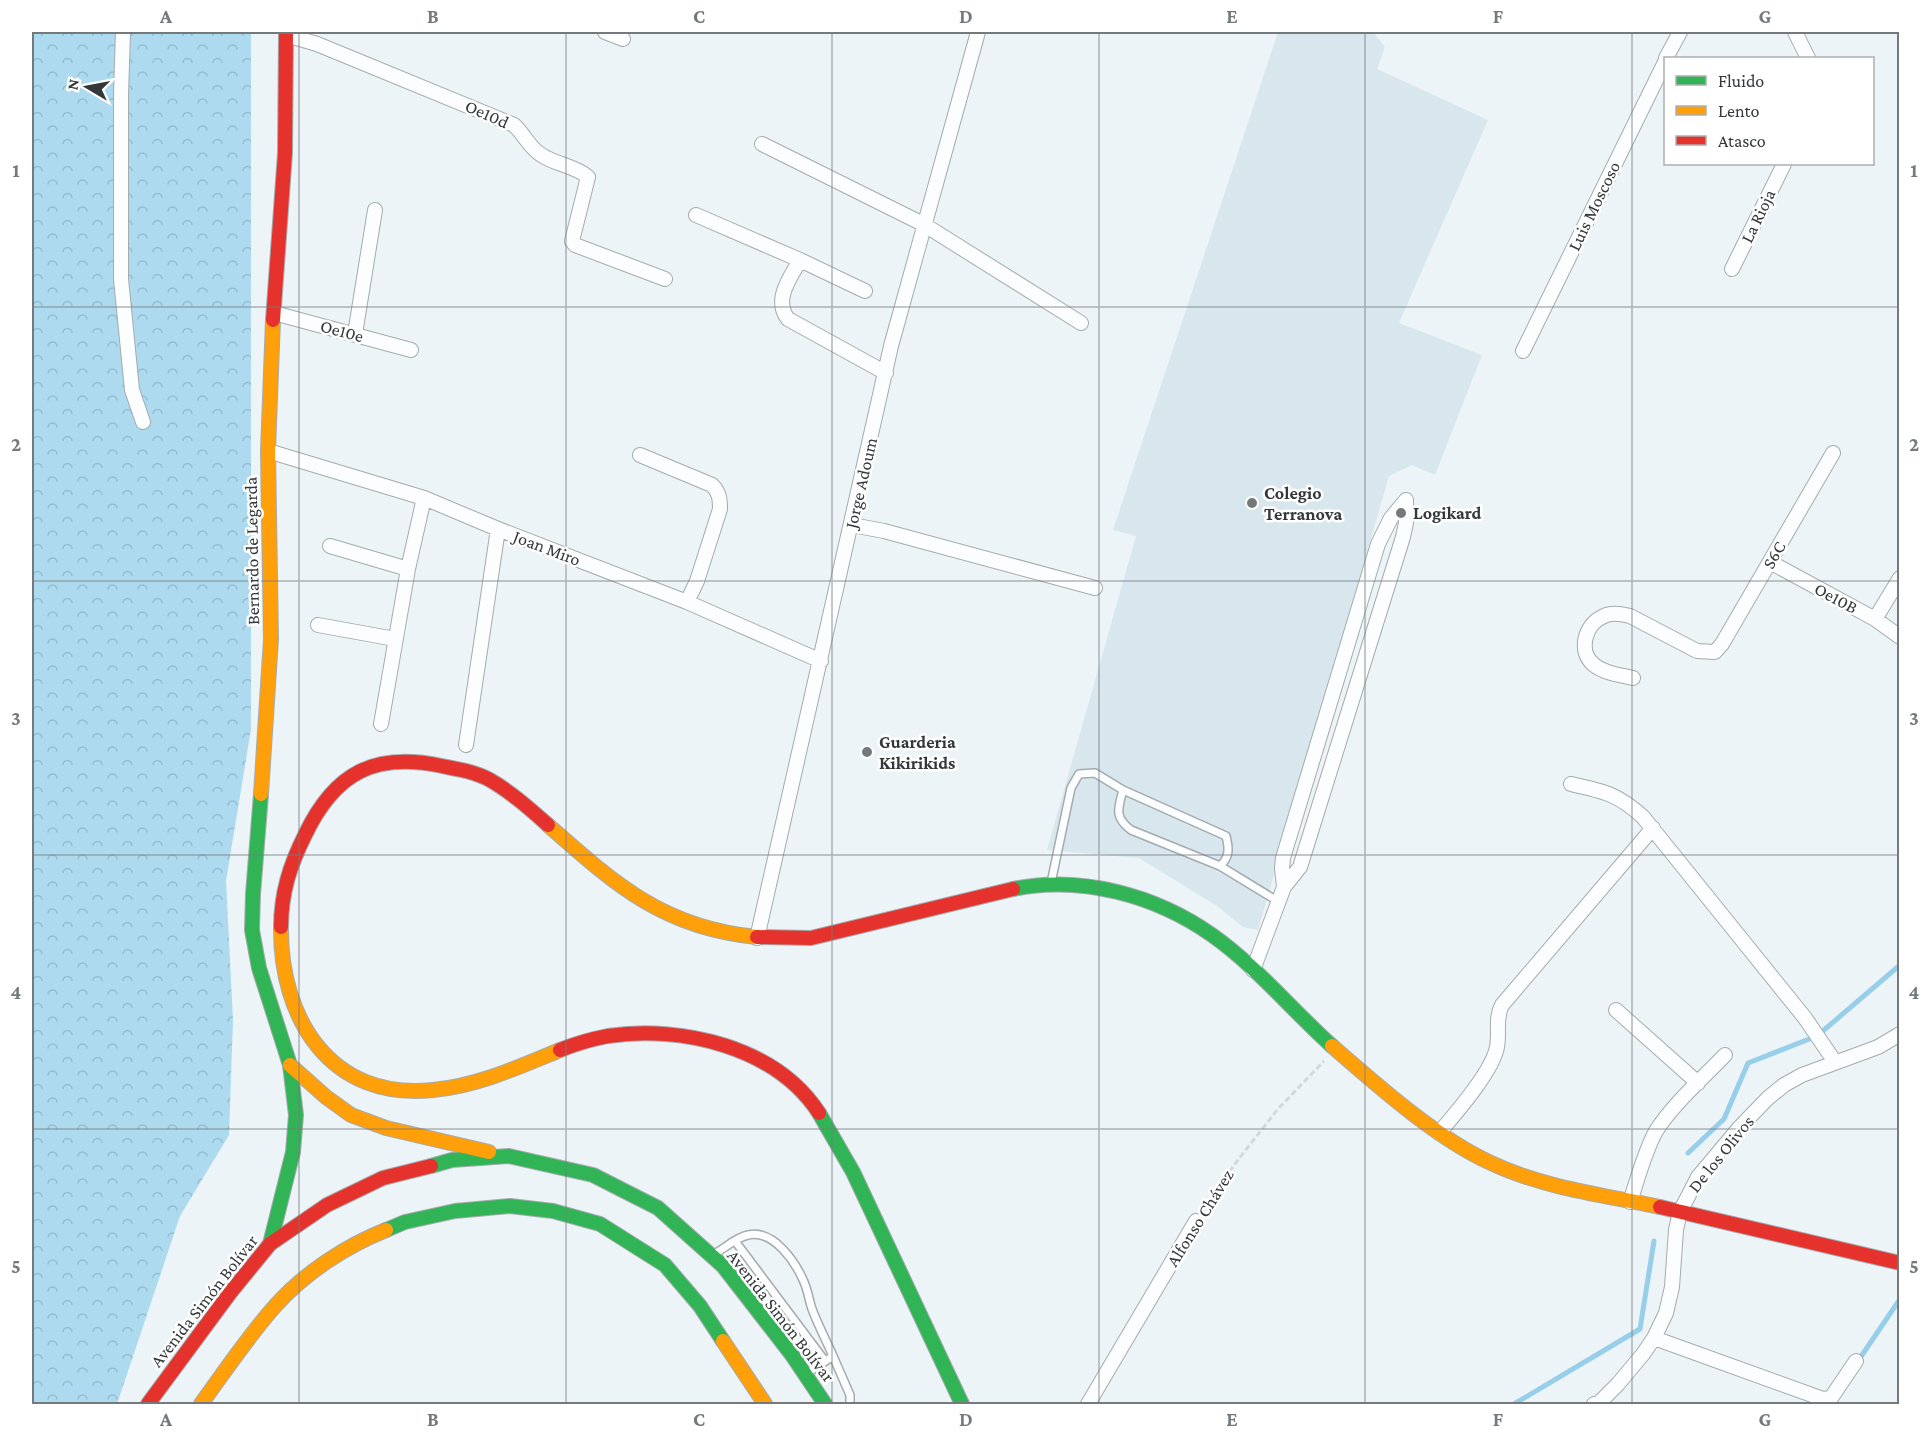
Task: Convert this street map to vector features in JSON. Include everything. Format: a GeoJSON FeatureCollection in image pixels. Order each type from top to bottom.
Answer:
{"type":"FeatureCollection","features":[{"type":"Feature","properties":{"kind":"main road","name":"Bernardo de Legarda"},"geometry":{"type":"LineString","coordinates":[[270,1244],[292,1152],[296,1115],[290,1065],[260,968],[252,930],[271,639],[267,451],[270,355],[285,153],[286,33]]}},
{"type":"Feature","properties":{"kind":"main road"},"geometry":{"type":"LineString","coordinates":[[962,1404],[845,1156],[811,1102],[786,1076],[737,1050],[703,1038],[670,1034],[607,1036],[574,1044],[513,1069],[452,1087],[425,1091],[397,1091],[369,1084],[345,1074],[324,1057],[295,1013],[287,987],[280,934],[288,873],[311,820],[328,796],[351,775],[374,763],[403,761],[469,771],[491,780],[523,804],[607,876],[642,902],[695,925],[757,938],[785,940],[811,938],[965,900],[1019,888],[1051,884],[1092,886],[1126,894],[1170,911],[1211,935],[1252,970],[1335,1049],[1439,1133],[1468,1152],[1506,1170],[1551,1184],[1899,1263]]}},
{"type":"Feature","properties":{"kind":"main road"},"geometry":{"type":"LineString","coordinates":[[290,1065],[326,1097],[351,1115],[386,1128],[509,1156]]}},
{"type":"Feature","properties":{"kind":"main road","name":"Avenida Simón Bolívar"},"geometry":{"type":"LineString","coordinates":[[148,1404],[230,1293],[270,1244],[327,1205],[383,1178],[452,1160],[509,1156],[593,1175],[658,1208],[723,1266],[806,1374],[825,1404]]}},
{"type":"Feature","properties":{"kind":"main road"},"geometry":{"type":"LineString","coordinates":[[201,1404],[277,1304],[318,1268],[359,1241],[405,1222],[454,1211],[510,1206],[553,1211],[600,1224],[665,1265],[700,1306],[765,1404]]}},
{"type":"Feature","properties":{"kind":"street"},"geometry":{"type":"LineString","coordinates":[[123,32],[121,279],[132,390],[143,422]]}},
{"type":"Feature","properties":{"kind":"street"},"geometry":{"type":"LineString","coordinates":[[604,32],[623,39]]}},
{"type":"Feature","properties":{"kind":"street","name":"Jorge Adoum"},"geometry":{"type":"LineString","coordinates":[[757,938],[886,373],[923,224],[978,32]]}},
{"type":"Feature","properties":{"kind":"street","name":"Luis Moscoso"},"geometry":{"type":"LineString","coordinates":[[1667,57],[1680,32]]}},
{"type":"Feature","properties":{"kind":"street"},"geometry":{"type":"LineString","coordinates":[[1795,32],[1808,57]]}},
{"type":"Feature","properties":{"kind":"street","name":"Oe10d"},"geometry":{"type":"LineString","coordinates":[[286,33],[514,125],[523,133],[537,153],[580,171],[588,177],[572,241],[575,245],[665,279]]}},
{"type":"Feature","properties":{"kind":"street","name":"Luis Moscoso"},"geometry":{"type":"LineString","coordinates":[[1523,351],[1664,63]]}},
{"type":"Feature","properties":{"kind":"street"},"geometry":{"type":"LineString","coordinates":[[762,144],[923,224],[1081,323]]}},
{"type":"Feature","properties":{"kind":"street","name":"La Rioja"},"geometry":{"type":"LineString","coordinates":[[1732,269],[1784,165]]}},
{"type":"Feature","properties":{"kind":"street"},"geometry":{"type":"LineString","coordinates":[[355,334],[375,210]]}},
{"type":"Feature","properties":{"kind":"street"},"geometry":{"type":"LineString","coordinates":[[696,215],[865,291]]}},
{"type":"Feature","properties":{"kind":"street"},"geometry":{"type":"LineString","coordinates":[[800,260],[781,304],[788,319],[886,373]]}},
{"type":"Feature","properties":{"kind":"street","name":"Oe10e"},"geometry":{"type":"LineString","coordinates":[[274,313],[411,350]]}},
{"type":"Feature","properties":{"kind":"street","name":"Joan Miro"},"geometry":{"type":"LineString","coordinates":[[267,451],[424,498],[687,602],[821,661]]}},
{"type":"Feature","properties":{"kind":"street","name":"S6C"},"geometry":{"type":"LineString","coordinates":[[1633,678],[1597,667],[1587,657],[1585,640],[1588,630],[1600,618],[1610,614],[1629,616],[1697,651],[1715,652],[1722,644],[1833,453]]}},
{"type":"Feature","properties":{"kind":"street"},"geometry":{"type":"LineString","coordinates":[[640,454],[712,485],[717,490],[720,499],[720,509],[697,581],[687,602]]}},
{"type":"Feature","properties":{"kind":"street"},"geometry":{"type":"LineString","coordinates":[[381,724],[408,569],[424,498]]}},
{"type":"Feature","properties":{"kind":"street"},"geometry":{"type":"LineString","coordinates":[[1252,970],[1284,887],[1300,867],[1403,537],[1406,523],[1406,500],[1391,518],[1378,544],[1283,858],[1284,887]]}},
{"type":"Feature","properties":{"kind":"street"},"geometry":{"type":"LineString","coordinates":[[852,525],[884,531],[1095,588]]}},
{"type":"Feature","properties":{"kind":"street"},"geometry":{"type":"LineString","coordinates":[[466,745],[498,529]]}},
{"type":"Feature","properties":{"kind":"street"},"geometry":{"type":"LineString","coordinates":[[330,546],[408,569]]}},
{"type":"Feature","properties":{"kind":"street","name":"Oe10B"},"geometry":{"type":"LineString","coordinates":[[1772,558],[1899,626]]}},
{"type":"Feature","properties":{"kind":"street"},"geometry":{"type":"LineString","coordinates":[[1878,616],[1899,578]]}},
{"type":"Feature","properties":{"kind":"street","name":"Oe10B"},"geometry":{"type":"LineString","coordinates":[[1878,616],[1899,637]]}},
{"type":"Feature","properties":{"kind":"street"},"geometry":{"type":"LineString","coordinates":[[318,625],[395,639]]}},
{"type":"Feature","properties":{"kind":"street"},"geometry":{"type":"LineString","coordinates":[[1328,707],[1349,713]]}},
{"type":"Feature","properties":{"kind":"street"},"geometry":{"type":"LineString","coordinates":[[1571,784],[1617,796],[1629,804],[1653,828],[1809,1024],[1835,1062]]}},
{"type":"Feature","properties":{"kind":"street"},"geometry":{"type":"LineString","coordinates":[[1439,1133],[1464,1103],[1493,1059],[1497,1050],[1497,1018],[1502,1005],[1653,828]]}},
{"type":"Feature","properties":{"kind":"street"},"geometry":{"type":"LineString","coordinates":[[1616,1010],[1698,1083]]}},
{"type":"Feature","properties":{"kind":"street"},"geometry":{"type":"LineString","coordinates":[[276,1022],[295,1013]]}},
{"type":"Feature","properties":{"kind":"street","name":"De los Olivos"},"geometry":{"type":"LineString","coordinates":[[1594,1404],[1618,1384],[1654,1338],[1666,1313],[1672,1287],[1673,1254],[1680,1212],[1698,1177],[1740,1127],[1784,1085],[1802,1075],[1878,1047],[1899,1034]]}},
{"type":"Feature","properties":{"kind":"street"},"geometry":{"type":"LineString","coordinates":[[1630,1202],[1656,1131],[1725,1055]]}},
{"type":"Feature","properties":{"kind":"street","name":"Alfonso Chávez"},"geometry":{"type":"LineString","coordinates":[[1089,1404],[1196,1221]]}},
{"type":"Feature","properties":{"kind":"street"},"geometry":{"type":"LineString","coordinates":[[1654,1338],[1827,1399],[1831,1398],[1856,1361]]}},
{"type":"Feature","properties":{"kind":"lane"},"geometry":{"type":"LineString","coordinates":[[1051,884],[1071,788],[1079,774],[1095,773],[1123,790],[1226,836],[1229,854],[1220,866]]}},
{"type":"Feature","properties":{"kind":"lane"},"geometry":{"type":"LineString","coordinates":[[1123,790],[1118,816],[1131,830],[1220,866],[1278,902]]}},
{"type":"Feature","properties":{"kind":"lane"},"geometry":{"type":"LineString","coordinates":[[711,1256],[750,1234],[762,1235],[778,1245],[796,1265],[805,1284],[812,1307],[849,1395],[850,1404]]}},
{"type":"Feature","properties":{"kind":"lane"},"geometry":{"type":"LineString","coordinates":[[735,1241],[825,1361]]}},
{"type":"Feature","properties":{"kind":"lane"},"geometry":{"type":"LineString","coordinates":[[806,1374],[833,1356]]}},
{"type":"Feature","properties":{"kind":"path","name":"Alfonso Chávez"},"geometry":{"type":"LineString","coordinates":[[1196,1221],[1237,1161],[1278,1109],[1335,1049]]}},
{"type":"Feature","properties":{"kind":"shaded area","name":"Colegio Terranova"},"geometry":{"type":"Polygon","coordinates":[[[1278,32],[1373,32],[1385,47],[1377,69],[1488,120],[1399,323],[1482,355],[1435,475],[1412,465],[1389,476],[1258,930],[1243,927],[1217,906],[1139,858],[1047,850],[1136,536],[1113,530],[1278,32]]]}},
{"type":"Feature","properties":{"kind":"green space"},"geometry":{"type":"Polygon","coordinates":[[[32,32],[251,32],[251,729],[226,881],[233,1020],[229,1135],[180,1216],[117,1404],[32,1404],[32,32]]]}},
{"type":"Feature","properties":{"kind":"waterway"},"geometry":{"type":"LineString","coordinates":[[1688,1153],[1724,1119],[1748,1063],[1817,1036],[1900,965]]}},
{"type":"Feature","properties":{"kind":"waterway"},"geometry":{"type":"LineString","coordinates":[[1514,1404],[1640,1329],[1654,1241]]}},
{"type":"Feature","properties":{"kind":"waterway"},"geometry":{"type":"LineString","coordinates":[[1858,1361],[1900,1299]]}},
{"type":"Feature","properties":{"kind":"traffic: fast"},"geometry":{"type":"LineString","coordinates":[[261,794],[252,930],[259,968],[290,1065],[296,1115],[293,1152],[270,1244]]}},
{"type":"Feature","properties":{"kind":"traffic: fast"},"geometry":{"type":"LineString","coordinates":[[1013,889],[1039,885],[1091,887],[1142,899],[1166,909],[1190,921],[1228,947],[1259,974],[1332,1046]]}},
{"type":"Feature","properties":{"kind":"traffic: fast"},"geometry":{"type":"LineString","coordinates":[[819,1113],[853,1172],[962,1404]]}},
{"type":"Feature","properties":{"kind":"traffic: fast"},"geometry":{"type":"LineString","coordinates":[[431,1166],[452,1160],[509,1156],[593,1175],[658,1208],[723,1266],[792,1355],[825,1404]]}},
{"type":"Feature","properties":{"kind":"traffic: fast"},"geometry":{"type":"LineString","coordinates":[[386,1230],[405,1222],[455,1211],[510,1206],[553,1211],[600,1224],[665,1265],[700,1306],[723,1341]]}},
{"type":"Feature","properties":{"kind":"traffic: slow"},"geometry":{"type":"LineString","coordinates":[[261,794],[271,639],[268,451],[273,320]]}},
{"type":"Feature","properties":{"kind":"traffic: slow"},"geometry":{"type":"LineString","coordinates":[[548,825],[596,866],[642,900],[694,924],[757,937]]}},
{"type":"Feature","properties":{"kind":"traffic: slow"},"geometry":{"type":"LineString","coordinates":[[281,927],[283,961],[290,993],[302,1022],[318,1047],[340,1068],[366,1082],[397,1090],[449,1088],[498,1075],[560,1050]]}},
{"type":"Feature","properties":{"kind":"traffic: slow"},"geometry":{"type":"LineString","coordinates":[[1332,1046],[1429,1126],[1491,1163],[1553,1185],[1660,1207]]}},
{"type":"Feature","properties":{"kind":"traffic: slow"},"geometry":{"type":"LineString","coordinates":[[290,1065],[326,1097],[351,1115],[386,1128],[489,1152]]}},
{"type":"Feature","properties":{"kind":"traffic: slow"},"geometry":{"type":"LineString","coordinates":[[201,1404],[256,1328],[288,1293],[327,1261],[386,1230]]}},
{"type":"Feature","properties":{"kind":"traffic: slow"},"geometry":{"type":"LineString","coordinates":[[723,1341],[765,1404]]}},
{"type":"Feature","properties":{"kind":"traffic: jam"},"geometry":{"type":"LineString","coordinates":[[273,320],[285,153],[286,32]]}},
{"type":"Feature","properties":{"kind":"traffic: jam"},"geometry":{"type":"LineString","coordinates":[[281,927],[287,880],[295,857],[317,813],[344,782],[377,765],[418,762],[466,771],[484,777],[520,801],[548,825]]}},
{"type":"Feature","properties":{"kind":"traffic: jam"},"geometry":{"type":"LineString","coordinates":[[757,937],[811,938],[1013,889]]}},
{"type":"Feature","properties":{"kind":"traffic: jam"},"geometry":{"type":"LineString","coordinates":[[560,1050],[602,1037],[637,1033],[696,1038],[753,1057],[778,1072],[801,1090],[819,1113]]}},
{"type":"Feature","properties":{"kind":"traffic: jam"},"geometry":{"type":"LineString","coordinates":[[148,1404],[230,1293],[270,1244],[327,1205],[383,1178],[431,1166]]}},
{"type":"Feature","properties":{"kind":"traffic: jam"},"geometry":{"type":"LineString","coordinates":[[1660,1207],[1900,1263]]}},
{"type":"Feature","properties":{"kind":"place","name":"Colegio Terranova"},"geometry":{"type":"Point","coordinates":[1252,503]}},
{"type":"Feature","properties":{"kind":"place","name":"Logikard"},"geometry":{"type":"Point","coordinates":[1401,513]}},
{"type":"Feature","properties":{"kind":"place","name":"Guarderia Kikirikids"},"geometry":{"type":"Point","coordinates":[867,752]}}]}
